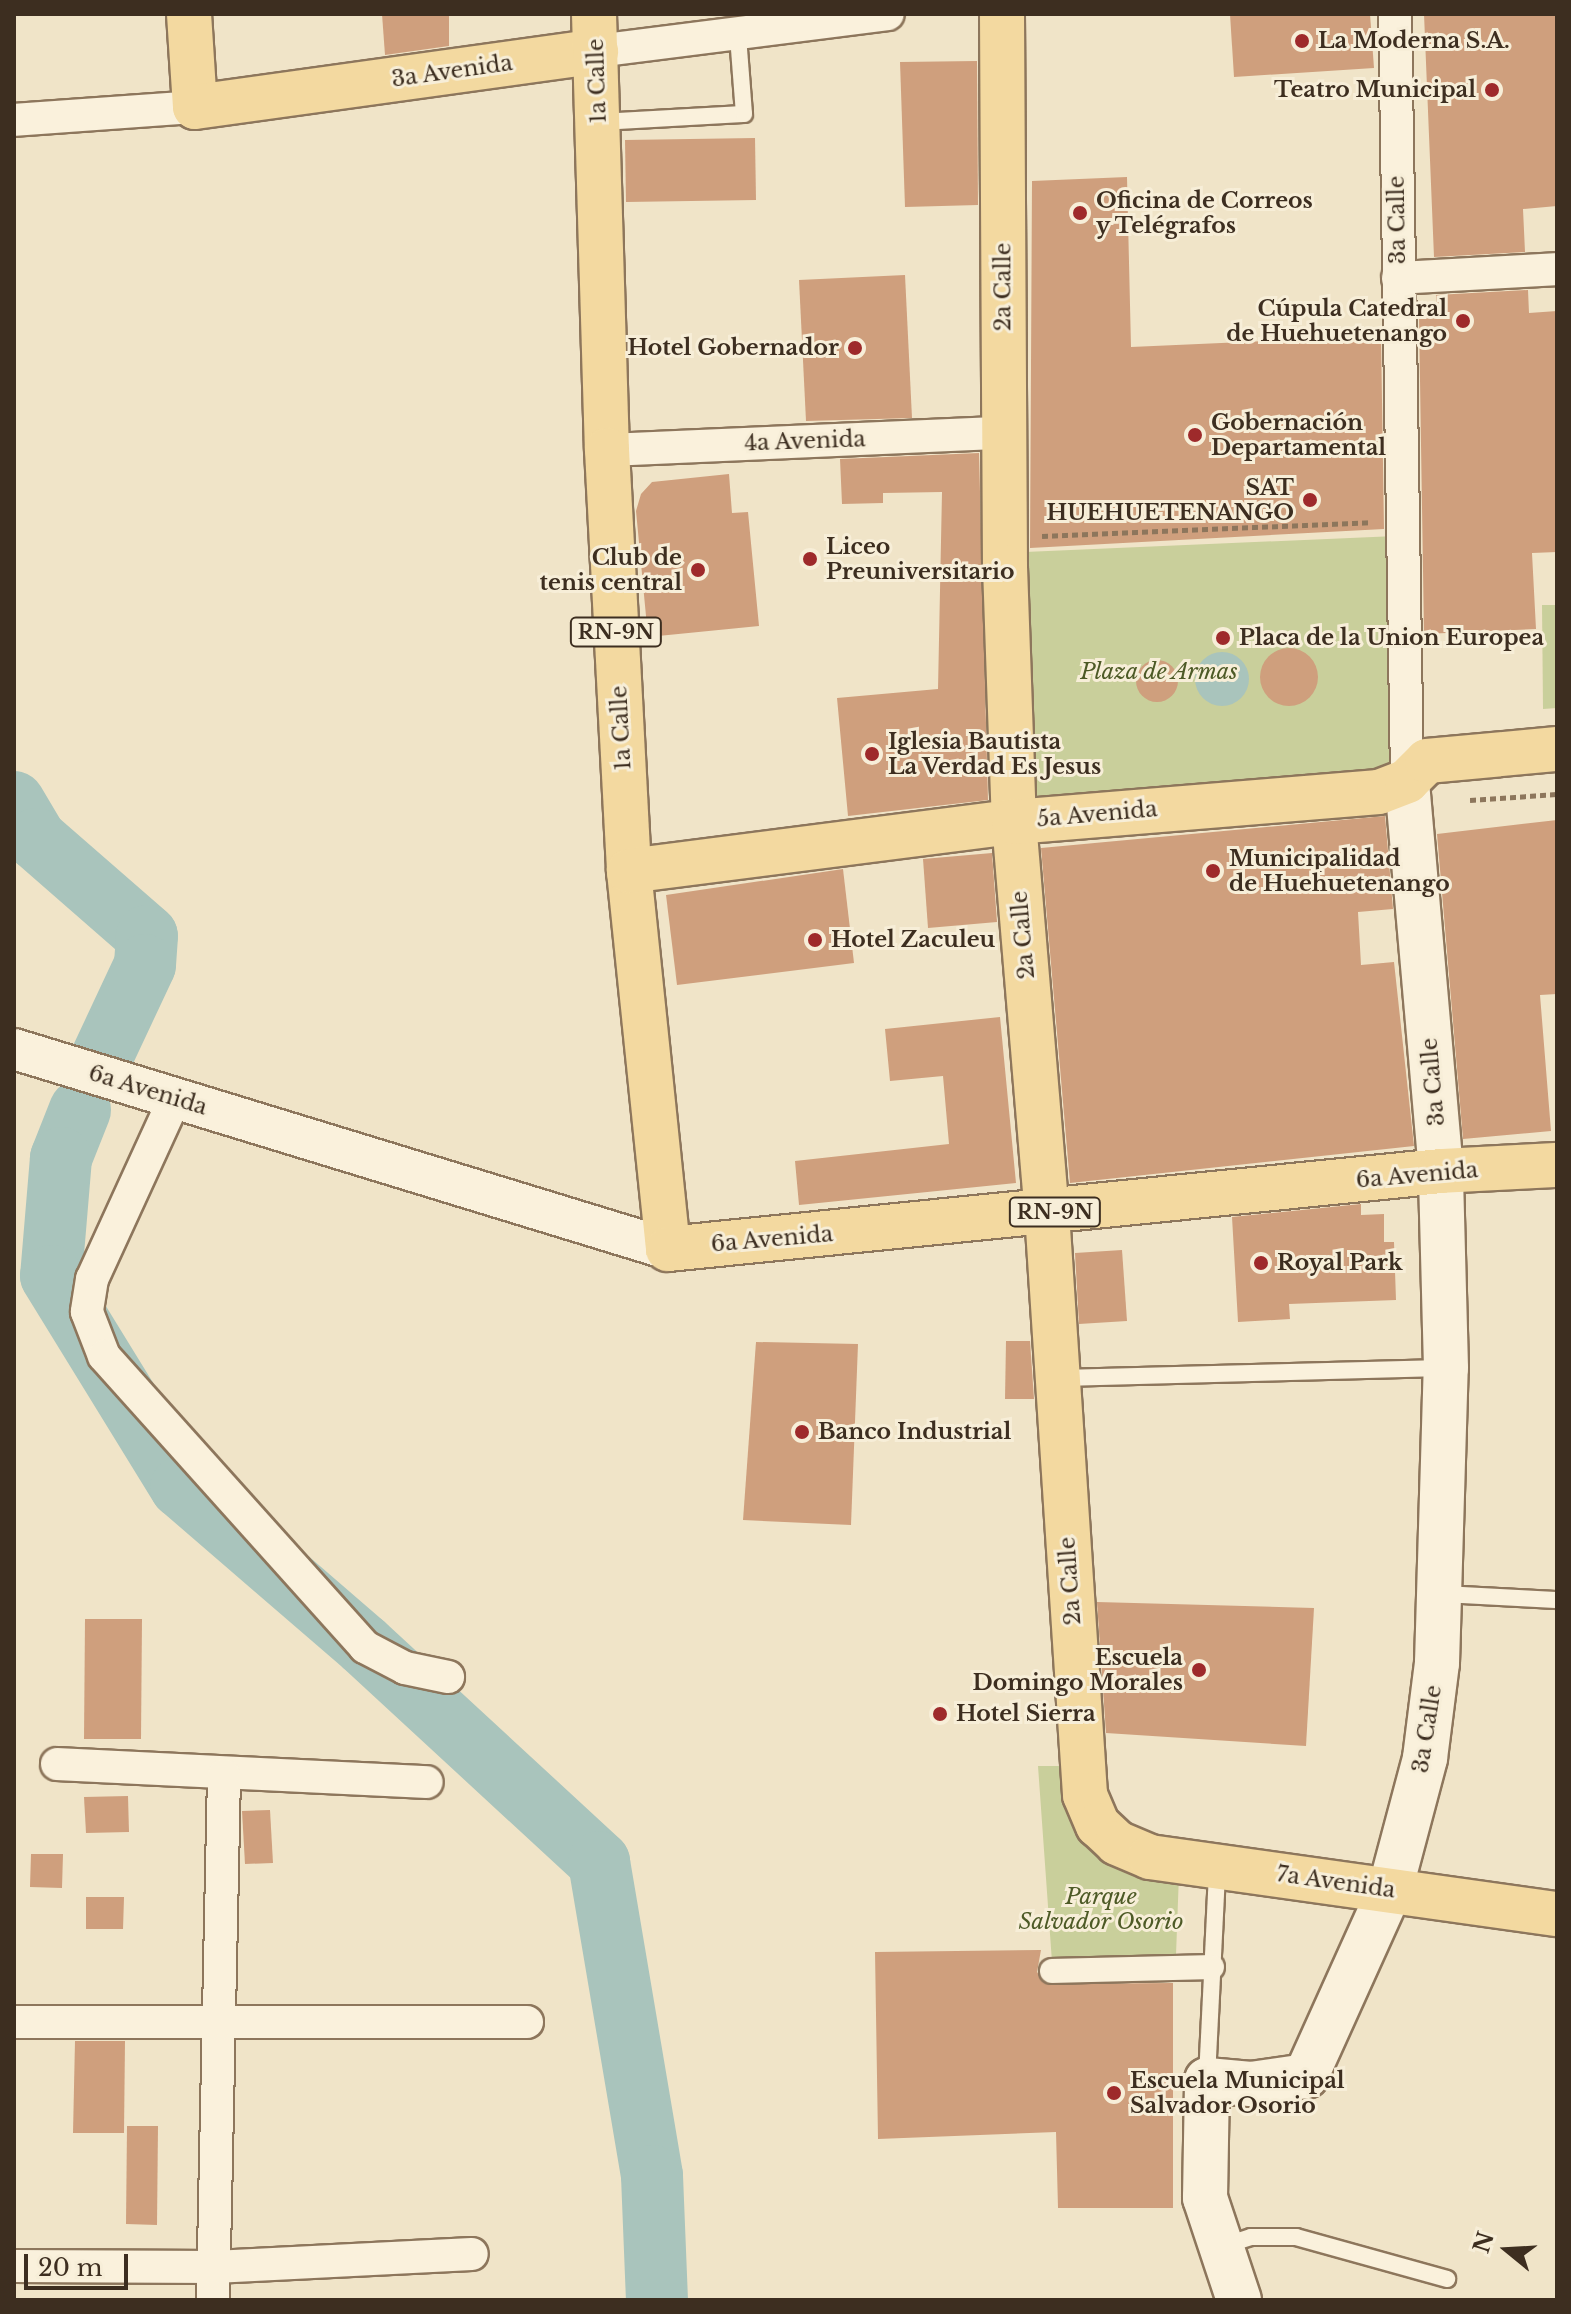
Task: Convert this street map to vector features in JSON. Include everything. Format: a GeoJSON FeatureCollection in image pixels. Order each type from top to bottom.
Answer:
{"type":"FeatureCollection","features":[{"type":"Feature","properties":{"kind":"main road"},"geometry":{"type":"LineString","coordinates":[[189,14],[195,107]]}},
{"type":"Feature","properties":{"kind":"main road","name":"2a Calle"},"geometry":{"type":"LineString","coordinates":[[1002,14],[1003,433],[1014,822],[1047,1213],[1085,1795],[1098,1825],[1117,1843]]}},
{"type":"Feature","properties":{"kind":"main road","name":"3a Avenida"},"geometry":{"type":"LineString","coordinates":[[195,107],[595,32]]}},
{"type":"Feature","properties":{"kind":"main road","name":"1a Calle"},"geometry":{"type":"LineString","coordinates":[[595,32],[607,450],[629,871],[668,1249]]}},
{"type":"Feature","properties":{"kind":"main road","name":"5a Avenida"},"geometry":{"type":"LineString","coordinates":[[629,871],[1014,822],[1379,792],[1407,781],[1427,761],[1557,749]]}},
{"type":"Feature","properties":{"kind":"main road","name":"3a Calle"},"geometry":{"type":"LineString","coordinates":[[1207,2080],[1251,2084],[1314,2078],[1390,1890],[1425,1758],[1442,1594],[1446,1368],[1441,1171],[1407,781]]}},
{"type":"Feature","properties":{"kind":"main road","name":"6a Avenida"},"geometry":{"type":"LineString","coordinates":[[668,1249],[1441,1171],[1557,1165]]}},
{"type":"Feature","properties":{"kind":"main road","name":"7a Avenida"},"geometry":{"type":"LineString","coordinates":[[1117,1843],[1150,1857],[1557,1914]]}},
{"type":"Feature","properties":{"kind":"main road"},"geometry":{"type":"LineString","coordinates":[[1207,2080],[1205,2198],[1218,2248],[1239,2300]]}},
{"type":"Feature","properties":{"kind":"street","name":"3a Avenida"},"geometry":{"type":"LineString","coordinates":[[595,32],[738,36],[888,14]]}},
{"type":"Feature","properties":{"kind":"street","name":"3a Calle"},"geometry":{"type":"LineString","coordinates":[[1395,14],[1400,521],[1407,781]]}},
{"type":"Feature","properties":{"kind":"street","name":"3a Avenida"},"geometry":{"type":"LineString","coordinates":[[14,120],[195,107]]}},
{"type":"Feature","properties":{"kind":"street"},"geometry":{"type":"LineString","coordinates":[[1398,278],[1557,269]]}},
{"type":"Feature","properties":{"kind":"street","name":"4a Avenida"},"geometry":{"type":"LineString","coordinates":[[607,450],[1003,433]]}},
{"type":"Feature","properties":{"kind":"street","name":"6a Avenida"},"geometry":{"type":"LineString","coordinates":[[14,1049],[668,1249]]}},
{"type":"Feature","properties":{"kind":"street"},"geometry":{"type":"LineString","coordinates":[[175,1098],[92,1279],[87,1312],[104,1356],[365,1647],[405,1668],[448,1677]]}},
{"type":"Feature","properties":{"kind":"street"},"geometry":{"type":"LineString","coordinates":[[57,1764],[224,1775],[427,1782]]}},
{"type":"Feature","properties":{"kind":"street"},"geometry":{"type":"LineString","coordinates":[[213,2300],[224,1775]]}},
{"type":"Feature","properties":{"kind":"street"},"geometry":{"type":"LineString","coordinates":[[1052,1971],[1212,1967]]}},
{"type":"Feature","properties":{"kind":"street"},"geometry":{"type":"LineString","coordinates":[[14,2022],[527,2022]]}},
{"type":"Feature","properties":{"kind":"street"},"geometry":{"type":"LineString","coordinates":[[14,2266],[214,2267],[472,2254]]}},
{"type":"Feature","properties":{"kind":"lane"},"geometry":{"type":"LineString","coordinates":[[598,122],[744,114],[738,36]]}},
{"type":"Feature","properties":{"kind":"lane"},"geometry":{"type":"LineString","coordinates":[[1056,1378],[1446,1368]]}},
{"type":"Feature","properties":{"kind":"lane"},"geometry":{"type":"LineString","coordinates":[[1442,1594],[1557,1600]]}},
{"type":"Feature","properties":{"kind":"lane"},"geometry":{"type":"LineString","coordinates":[[1207,2080],[1217,1864]]}},
{"type":"Feature","properties":{"kind":"lane"},"geometry":{"type":"LineString","coordinates":[[1218,2248],[1251,2237],[1296,2237],[1447,2279]]}},
{"type":"Feature","properties":{"kind":"path"},"geometry":{"type":"LineString","coordinates":[[1005,538],[1400,521]]}},
{"type":"Feature","properties":{"kind":"path"},"geometry":{"type":"LineString","coordinates":[[1467,800],[1557,794]]}},
{"type":"Feature","properties":{"kind":"green space","name":"Plaza de Armas"},"geometry":{"type":"Polygon","coordinates":[[[1396,536],[1401,772],[1037,812],[1025,552],[1396,536]]]}},
{"type":"Feature","properties":{"kind":"green space"},"geometry":{"type":"Polygon","coordinates":[[[1542,605],[1557,605],[1557,708],[1543,709],[1542,605]]]}},
{"type":"Feature","properties":{"kind":"green space","name":"Parque Salvador Osorio"},"geometry":{"type":"Polygon","coordinates":[[[1038,1766],[1070,1766],[1073,1807],[1179,1874],[1176,1955],[1052,1962],[1038,1766]]]}},
{"type":"Feature","properties":{"kind":"water"},"geometry":{"type":"Polygon","coordinates":[[[1222,652],[1241,660],[1249,679],[1241,698],[1222,706],[1203,698],[1195,679],[1203,660],[1222,652]]]}},
{"type":"Feature","properties":{"kind":"building"},"geometry":{"type":"Polygon","coordinates":[[[382,14],[449,14],[449,46],[385,55],[382,14]]]}},
{"type":"Feature","properties":{"kind":"building","name":"La Moderna S.A."},"geometry":{"type":"Polygon","coordinates":[[[1230,14],[1370,14],[1374,68],[1234,77],[1230,14]]]}},
{"type":"Feature","properties":{"kind":"building"},"geometry":{"type":"Polygon","coordinates":[[[1424,14],[1557,14],[1557,206],[1523,209],[1525,252],[1434,257],[1424,14]]]}},
{"type":"Feature","properties":{"kind":"building"},"geometry":{"type":"Polygon","coordinates":[[[977,61],[978,205],[905,207],[900,62],[977,61]]]}},
{"type":"Feature","properties":{"kind":"building"},"geometry":{"type":"Polygon","coordinates":[[[755,138],[756,200],[626,202],[625,140],[755,138]]]}},
{"type":"Feature","properties":{"kind":"building","name":"Gobernación Departamental"},"geometry":{"type":"Polygon","coordinates":[[[1127,177],[1131,347],[1381,336],[1384,529],[1030,548],[1032,181],[1127,177]]]}},
{"type":"Feature","properties":{"kind":"building","name":"Hotel Gobernador"},"geometry":{"type":"Polygon","coordinates":[[[905,275],[912,418],[806,421],[799,280],[905,275]]]}},
{"type":"Feature","properties":{"kind":"building"},"geometry":{"type":"Polygon","coordinates":[[[1528,290],[1529,313],[1557,311],[1557,552],[1532,553],[1536,629],[1424,634],[1419,317],[1437,317],[1436,295],[1528,290]]]}},
{"type":"Feature","properties":{"kind":"building"},"geometry":{"type":"Polygon","coordinates":[[[979,453],[988,800],[848,816],[837,698],[938,689],[942,492],[883,493],[883,503],[842,504],[840,459],[979,453]]]}},
{"type":"Feature","properties":{"kind":"building","name":"Club de tenis central"},"geometry":{"type":"Polygon","coordinates":[[[729,474],[732,513],[748,512],[759,626],[648,637],[636,511],[641,494],[652,482],[729,474]]]}},
{"type":"Feature","properties":{"kind":"building"},"geometry":{"type":"Polygon","coordinates":[[[1289,648],[1309,657],[1318,677],[1309,697],[1289,706],[1269,697],[1260,677],[1269,657],[1289,648]]]}},
{"type":"Feature","properties":{"kind":"building"},"geometry":{"type":"Polygon","coordinates":[[[1157,660],[1172,666],[1178,681],[1172,696],[1157,702],[1142,696],[1136,681],[1142,666],[1157,660]]]}},
{"type":"Feature","properties":{"kind":"building"},"geometry":{"type":"Polygon","coordinates":[[[1385,816],[1393,909],[1358,912],[1361,965],[1394,962],[1414,1146],[1070,1183],[1041,848],[1385,816]]]}},
{"type":"Feature","properties":{"kind":"building"},"geometry":{"type":"Polygon","coordinates":[[[1557,820],[1557,994],[1540,995],[1551,1131],[1463,1139],[1437,834],[1557,820]]]}},
{"type":"Feature","properties":{"kind":"building"},"geometry":{"type":"Polygon","coordinates":[[[992,853],[997,922],[928,928],[923,859],[992,853]]]}},
{"type":"Feature","properties":{"kind":"building","name":"Hotel Zaculeu"},"geometry":{"type":"Polygon","coordinates":[[[843,869],[854,963],[677,985],[666,895],[843,869]]]}},
{"type":"Feature","properties":{"kind":"building"},"geometry":{"type":"Polygon","coordinates":[[[1000,1017],[1016,1183],[799,1205],[795,1161],[949,1144],[943,1076],[890,1081],[885,1029],[1000,1017]]]}},
{"type":"Feature","properties":{"kind":"building"},"geometry":{"type":"Polygon","coordinates":[[[1361,1204],[1361,1215],[1384,1214],[1384,1242],[1394,1242],[1396,1300],[1289,1304],[1290,1319],[1238,1322],[1232,1217],[1361,1204]]]}},
{"type":"Feature","properties":{"kind":"building"},"geometry":{"type":"Polygon","coordinates":[[[1122,1250],[1127,1321],[1079,1324],[1075,1253],[1122,1250]]]}},
{"type":"Feature","properties":{"kind":"building"},"geometry":{"type":"Polygon","coordinates":[[[1006,1341],[1030,1341],[1034,1399],[1005,1399],[1006,1341]]]}},
{"type":"Feature","properties":{"kind":"building","name":"Banco Industrial"},"geometry":{"type":"Polygon","coordinates":[[[756,1342],[858,1344],[851,1525],[743,1520],[756,1342]]]}},
{"type":"Feature","properties":{"kind":"building","name":"Escuela Domingo Morales"},"geometry":{"type":"Polygon","coordinates":[[[1097,1602],[1314,1608],[1306,1746],[1106,1733],[1097,1602]]]}},
{"type":"Feature","properties":{"kind":"building"},"geometry":{"type":"Polygon","coordinates":[[[85,1619],[142,1619],[141,1739],[84,1739],[85,1619]]]}},
{"type":"Feature","properties":{"kind":"building"},"geometry":{"type":"Polygon","coordinates":[[[128,1796],[129,1832],[86,1833],[84,1797],[128,1796]]]}},
{"type":"Feature","properties":{"kind":"building"},"geometry":{"type":"Polygon","coordinates":[[[270,1810],[273,1863],[245,1864],[242,1811],[270,1810]]]}},
{"type":"Feature","properties":{"kind":"building"},"geometry":{"type":"Polygon","coordinates":[[[31,1854],[63,1854],[62,1888],[30,1887],[31,1854]]]}},
{"type":"Feature","properties":{"kind":"building"},"geometry":{"type":"Polygon","coordinates":[[[86,1897],[124,1897],[123,1929],[86,1929],[86,1897]]]}},
{"type":"Feature","properties":{"kind":"building"},"geometry":{"type":"Polygon","coordinates":[[[1041,1950],[1037,1972],[1046,1984],[1173,1983],[1173,2208],[1058,2208],[1056,2132],[878,2139],[875,1952],[1041,1950]]]}},
{"type":"Feature","properties":{"kind":"building"},"geometry":{"type":"Polygon","coordinates":[[[75,2041],[125,2041],[124,2133],[73,2133],[75,2041]]]}},
{"type":"Feature","properties":{"kind":"building"},"geometry":{"type":"Polygon","coordinates":[[[127,2126],[158,2126],[157,2225],[126,2224],[127,2126]]]}},
{"type":"Feature","properties":{"kind":"waterway"},"geometry":{"type":"LineString","coordinates":[[14,802],[36,839],[147,936],[145,965],[102,1057]]}},
{"type":"Feature","properties":{"kind":"waterway"},"geometry":{"type":"LineString","coordinates":[[80,1110],[61,1158],[51,1276],[181,1487],[364,1645],[599,1862],[652,2176],[657,2300]]}},
{"type":"Feature","properties":{"kind":"place","name":"La Moderna S.A."},"geometry":{"type":"Point","coordinates":[1302,41]}},
{"type":"Feature","properties":{"kind":"place","name":"Teatro Municipal"},"geometry":{"type":"Point","coordinates":[1492,90]}},
{"type":"Feature","properties":{"kind":"place","name":"Oficina de Correos y Telégrafos"},"geometry":{"type":"Point","coordinates":[1080,213]}},
{"type":"Feature","properties":{"kind":"place","name":"Cúpula Catedral de Huehuetenango"},"geometry":{"type":"Point","coordinates":[1463,321]}},
{"type":"Feature","properties":{"kind":"place","name":"Hotel Gobernador"},"geometry":{"type":"Point","coordinates":[855,348]}},
{"type":"Feature","properties":{"kind":"place","name":"Gobernación Departamental"},"geometry":{"type":"Point","coordinates":[1195,435]}},
{"type":"Feature","properties":{"kind":"place","name":"SAT HUEHUETENANGO"},"geometry":{"type":"Point","coordinates":[1310,500]}},
{"type":"Feature","properties":{"kind":"place","name":"Liceo Preuniversitario"},"geometry":{"type":"Point","coordinates":[810,559]}},
{"type":"Feature","properties":{"kind":"place","name":"Club de tenis central"},"geometry":{"type":"Point","coordinates":[698,570]}},
{"type":"Feature","properties":{"kind":"place","name":"Placa de la Union Europea"},"geometry":{"type":"Point","coordinates":[1223,638]}},
{"type":"Feature","properties":{"kind":"place","name":"Iglesia Bautista La Verdad Es Jesus"},"geometry":{"type":"Point","coordinates":[872,754]}},
{"type":"Feature","properties":{"kind":"place","name":"Municipalidad de Huehuetenango"},"geometry":{"type":"Point","coordinates":[1213,871]}},
{"type":"Feature","properties":{"kind":"place","name":"Hotel Zaculeu"},"geometry":{"type":"Point","coordinates":[815,940]}},
{"type":"Feature","properties":{"kind":"place","name":"Royal Park"},"geometry":{"type":"Point","coordinates":[1261,1263]}},
{"type":"Feature","properties":{"kind":"place","name":"Banco Industrial"},"geometry":{"type":"Point","coordinates":[802,1432]}},
{"type":"Feature","properties":{"kind":"place","name":"Escuela Domingo Morales"},"geometry":{"type":"Point","coordinates":[1199,1670]}},
{"type":"Feature","properties":{"kind":"place","name":"Hotel Sierra"},"geometry":{"type":"Point","coordinates":[940,1714]}},
{"type":"Feature","properties":{"kind":"place","name":"Escuela Municipal Salvador Osorio"},"geometry":{"type":"Point","coordinates":[1114,2093]}}]}
